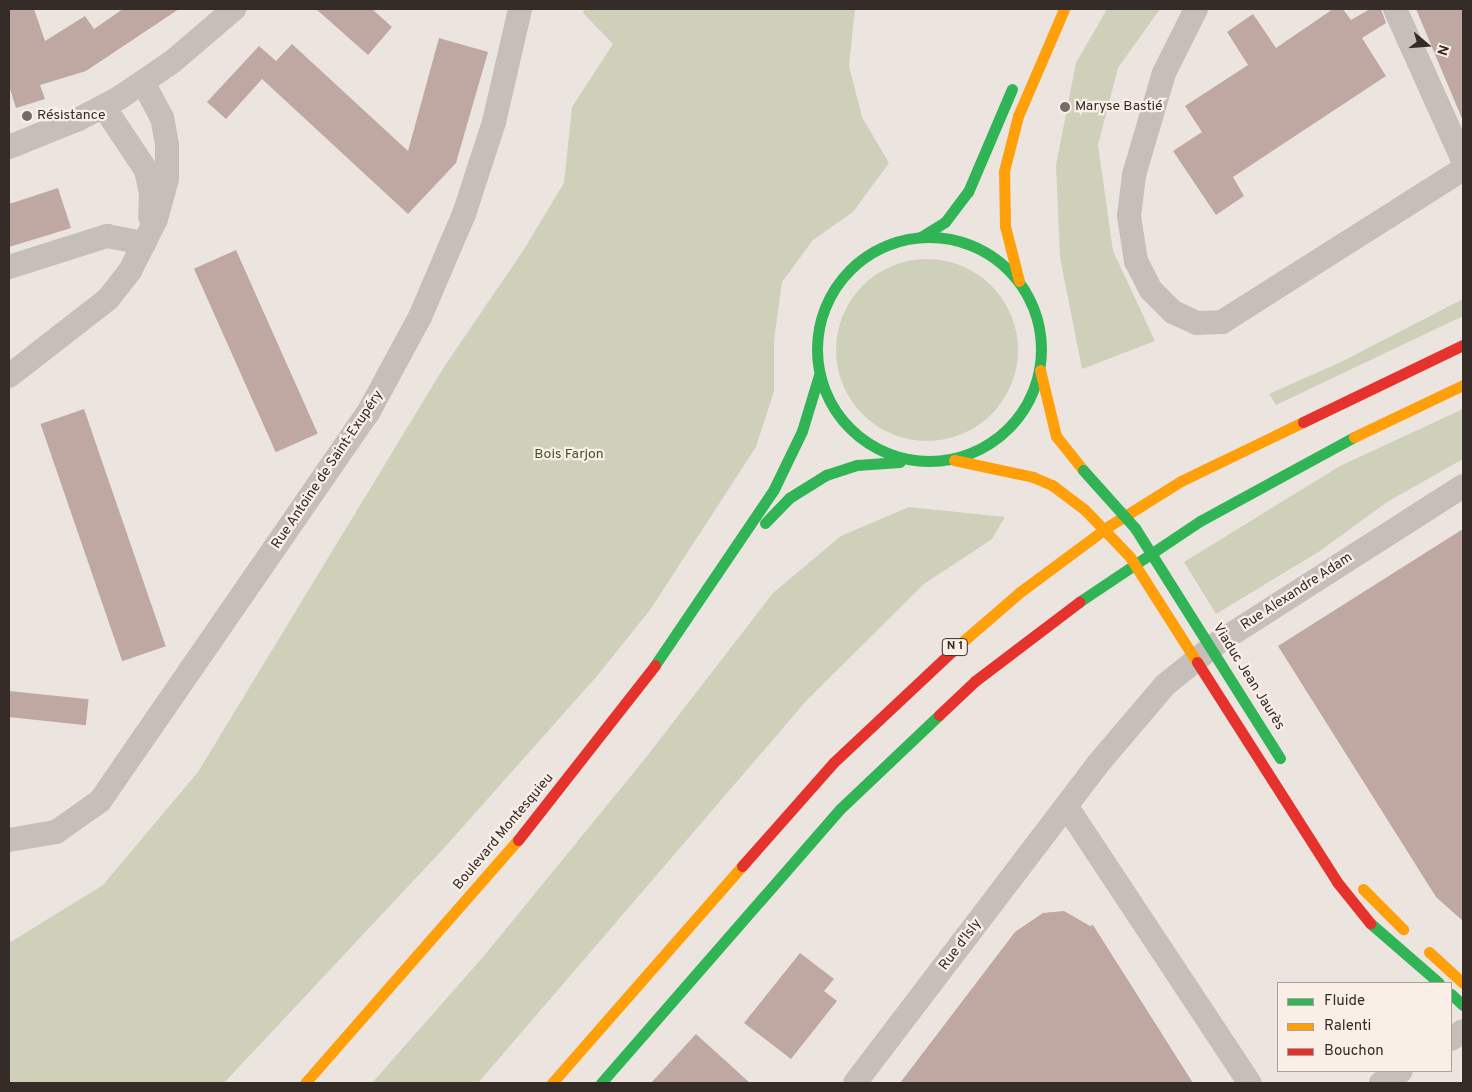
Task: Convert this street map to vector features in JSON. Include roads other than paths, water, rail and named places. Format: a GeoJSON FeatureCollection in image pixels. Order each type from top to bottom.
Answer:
{"type":"FeatureCollection","features":[{"type":"Feature","properties":{"kind":"main road"},"geometry":{"type":"LineString","coordinates":[[1026,65],[1062,9]]}},
{"type":"Feature","properties":{"kind":"main road"},"geometry":{"type":"LineString","coordinates":[[950,460],[979,450],[1009,428],[1030,397],[1039,369],[1038,324],[1019,283],[1005,226],[1002,192],[1004,171],[1018,116],[1062,9]]}},
{"type":"Feature","properties":{"kind":"main road"},"geometry":{"type":"LineString","coordinates":[[921,237],[945,222],[968,192],[1017,79]]}},
{"type":"Feature","properties":{"kind":"main road"},"geometry":{"type":"LineString","coordinates":[[1019,283],[1000,262],[976,247],[949,238],[921,237],[879,248],[856,263],[838,282],[820,322],[816,348],[819,375],[832,407],[854,434],[883,452],[916,461],[950,460],[1033,477],[1052,485],[1085,510],[1130,557],[1337,882],[1370,923],[1438,982]]}},
{"type":"Feature","properties":{"kind":"main road","name":"N 1"},"geometry":{"type":"LineString","coordinates":[[552,1083],[832,763],[932,668],[1026,588],[1109,526],[1188,477],[1463,345]]}},
{"type":"Feature","properties":{"kind":"main road","name":"Viaduc Jean Jaurès"},"geometry":{"type":"LineString","coordinates":[[1039,369],[1047,411],[1062,446],[1135,528],[1286,767]]}},
{"type":"Feature","properties":{"kind":"main road","name":"Boulevard Montesquieu"},"geometry":{"type":"LineString","coordinates":[[710,587],[789,460],[812,405],[819,375]]}},
{"type":"Feature","properties":{"kind":"main road"},"geometry":{"type":"LineString","coordinates":[[601,1083],[840,809],[975,681],[1088,596],[1200,521],[1304,461],[1463,385]]}},
{"type":"Feature","properties":{"kind":"main road","name":"Boulevard Montesquieu"},"geometry":{"type":"LineString","coordinates":[[305,1083],[540,814],[710,587],[774,513],[805,487],[857,465],[916,461]]}},
{"type":"Feature","properties":{"kind":"main road"},"geometry":{"type":"LineString","coordinates":[[1355,876],[1376,904],[1463,983]]}},
{"type":"Feature","properties":{"kind":"main road"},"geometry":{"type":"LineString","coordinates":[[1452,995],[1463,1004]]}},
{"type":"Feature","properties":{"kind":"street"},"geometry":{"type":"LineString","coordinates":[[9,147],[104,107],[143,83],[234,9]]}},
{"type":"Feature","properties":{"kind":"street","name":"Rue Antoine de Saint-Exupéry"},"geometry":{"type":"LineString","coordinates":[[9,840],[56,832],[100,801],[368,413],[420,317],[464,214],[494,122],[520,9]]}},
{"type":"Feature","properties":{"kind":"street"},"geometry":{"type":"LineString","coordinates":[[1196,9],[1164,73],[1134,175],[1128,216],[1136,262],[1151,290],[1173,312],[1197,323],[1222,322],[1463,169]]}},
{"type":"Feature","properties":{"kind":"street"},"geometry":{"type":"LineString","coordinates":[[1395,9],[1463,160]]}},
{"type":"Feature","properties":{"kind":"street"},"geometry":{"type":"LineString","coordinates":[[9,376],[108,299],[130,271],[144,243],[165,193],[168,160],[162,118],[143,83]]}},
{"type":"Feature","properties":{"kind":"street"},"geometry":{"type":"LineString","coordinates":[[104,107],[146,170],[151,204],[144,243]]}},
{"type":"Feature","properties":{"kind":"street"},"geometry":{"type":"LineString","coordinates":[[9,267],[107,236],[144,243]]}},
{"type":"Feature","properties":{"kind":"street","name":"Rue Alexandre Adam"},"geometry":{"type":"LineString","coordinates":[[1066,806],[1149,702],[1201,656],[1463,486]]}},
{"type":"Feature","properties":{"kind":"street"},"geometry":{"type":"LineString","coordinates":[[1066,806],[1250,1083]]}},
{"type":"Feature","properties":{"kind":"street","name":"Rue d'Isly"},"geometry":{"type":"LineString","coordinates":[[855,1083],[1066,806]]}},
{"type":"Feature","properties":{"kind":"street"},"geometry":{"type":"LineString","coordinates":[[1452,1038],[1463,1031]]}},
{"type":"Feature","properties":{"kind":"street"},"geometry":{"type":"LineString","coordinates":[[1381,1083],[1399,1072]]}},
{"type":"Feature","properties":{"kind":"place","name":"Maryse Bastié"},"geometry":{"type":"Point","coordinates":[1065,107]}},
{"type":"Feature","properties":{"kind":"place","name":"Résistance"},"geometry":{"type":"Point","coordinates":[27,116]}},
{"type":"Feature","properties":{"kind":"park label","name":"Bois Farjon"},"geometry":{"type":"Point","coordinates":[569,455]}}]}
